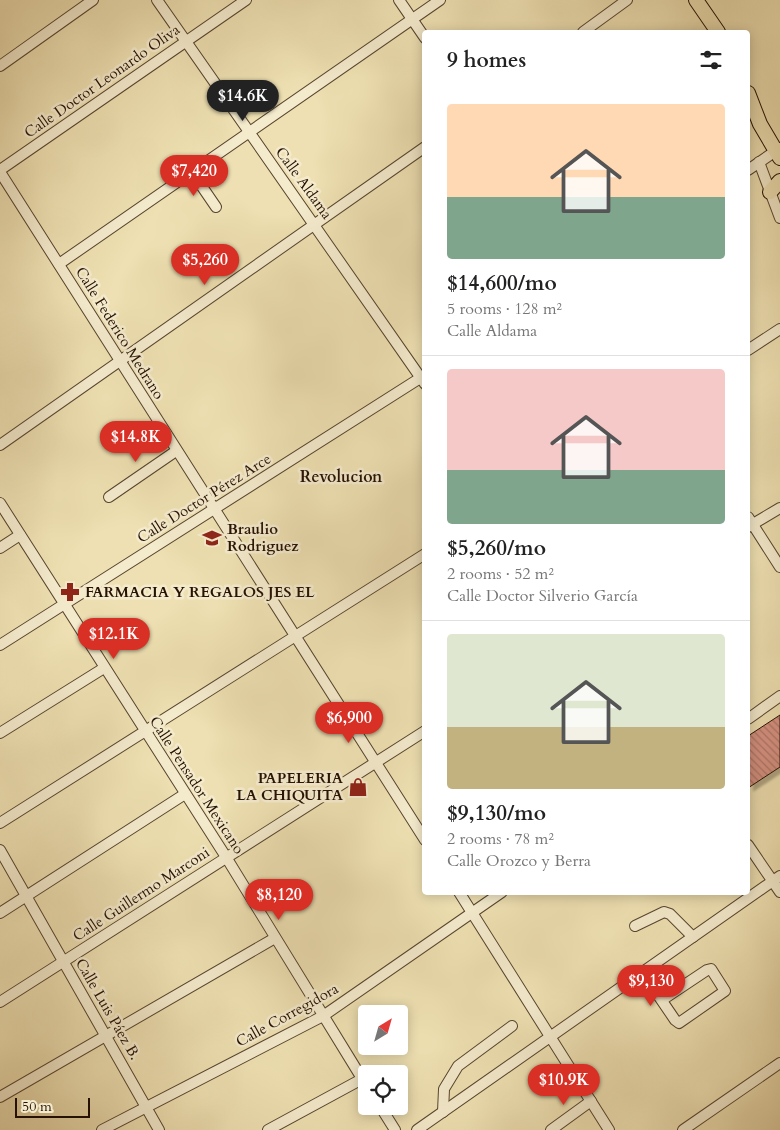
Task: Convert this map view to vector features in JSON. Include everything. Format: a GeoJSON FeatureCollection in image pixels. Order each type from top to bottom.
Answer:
{"type":"FeatureCollection","features":[{"type":"Feature","properties":{"kind":"main road"},"geometry":{"type":"LineString","coordinates":[[696,0],[717,30]]}},
{"type":"Feature","properties":{"kind":"main road"},"geometry":{"type":"LineString","coordinates":[[750,99],[760,124],[779,152]]}},
{"type":"Feature","properties":{"kind":"main road"},"geometry":{"type":"LineString","coordinates":[[770,192],[780,181]]}},
{"type":"Feature","properties":{"kind":"street"},"geometry":{"type":"LineString","coordinates":[[0,66],[93,0]]}},
{"type":"Feature","properties":{"kind":"street","name":"Calle Aldama"},"geometry":{"type":"LineString","coordinates":[[157,0],[422,376]]}},
{"type":"Feature","properties":{"kind":"street","name":"Calle Doctor Leonardo Oliva"},"geometry":{"type":"LineString","coordinates":[[0,171],[246,0]]}},
{"type":"Feature","properties":{"kind":"street"},"geometry":{"type":"LineString","coordinates":[[400,0],[422,34]]}},
{"type":"Feature","properties":{"kind":"street"},"geometry":{"type":"LineString","coordinates":[[59,264],[440,0]]}},
{"type":"Feature","properties":{"kind":"street"},"geometry":{"type":"LineString","coordinates":[[586,30],[627,0]]}},
{"type":"Feature","properties":{"kind":"street"},"geometry":{"type":"LineString","coordinates":[[0,445],[422,149]]}},
{"type":"Feature","properties":{"kind":"street"},"geometry":{"type":"LineString","coordinates":[[750,169],[779,152]]}},
{"type":"Feature","properties":{"kind":"street"},"geometry":{"type":"LineString","coordinates":[[759,162],[780,218]]}},
{"type":"Feature","properties":{"kind":"street","name":"Calle Federico Medrano"},"geometry":{"type":"LineString","coordinates":[[0,171],[176,451],[422,835]]}},
{"type":"Feature","properties":{"kind":"street"},"geometry":{"type":"LineString","coordinates":[[192,172],[216,207]]}},
{"type":"Feature","properties":{"kind":"street"},"geometry":{"type":"LineString","coordinates":[[750,349],[780,329]]}},
{"type":"Feature","properties":{"kind":"street","name":"Calle Doctor Pérez Arce"},"geometry":{"type":"LineString","coordinates":[[0,645],[422,380]]}},
{"type":"Feature","properties":{"kind":"street"},"geometry":{"type":"LineString","coordinates":[[110,497],[176,451]]}},
{"type":"Feature","properties":{"kind":"street","name":"Calle Pensador Mexicano"},"geometry":{"type":"LineString","coordinates":[[0,503],[226,857],[358,1072]]}},
{"type":"Feature","properties":{"kind":"street"},"geometry":{"type":"LineString","coordinates":[[750,523],[780,508]]}},
{"type":"Feature","properties":{"kind":"street"},"geometry":{"type":"LineString","coordinates":[[750,524],[780,567]]}},
{"type":"Feature","properties":{"kind":"street"},"geometry":{"type":"LineString","coordinates":[[0,548],[20,535]]}},
{"type":"Feature","properties":{"kind":"street"},"geometry":{"type":"LineString","coordinates":[[0,823],[144,730],[422,556]]}},
{"type":"Feature","properties":{"kind":"street"},"geometry":{"type":"LineString","coordinates":[[0,733],[104,668]]}},
{"type":"Feature","properties":{"kind":"street"},"geometry":{"type":"LineString","coordinates":[[750,718],[780,696]]}},
{"type":"Feature","properties":{"kind":"street","name":"Calle Guillermo Marconi"},"geometry":{"type":"LineString","coordinates":[[0,1002],[422,734]]}},
{"type":"Feature","properties":{"kind":"street"},"geometry":{"type":"LineString","coordinates":[[0,913],[185,794]]}},
{"type":"Feature","properties":{"kind":"street"},"geometry":{"type":"LineString","coordinates":[[750,847],[776,879],[780,892]]}},
{"type":"Feature","properties":{"kind":"street","name":"Calle Luis Páez B."},"geometry":{"type":"LineString","coordinates":[[0,850],[159,1130]]}},
{"type":"Feature","properties":{"kind":"street"},"geometry":{"type":"LineString","coordinates":[[418,1130],[776,879]]}},
{"type":"Feature","properties":{"kind":"street"},"geometry":{"type":"LineString","coordinates":[[460,895],[609,1130]]}},
{"type":"Feature","properties":{"kind":"street","name":"Calle Corregidora"},"geometry":{"type":"LineString","coordinates":[[102,1130],[323,1016],[498,895]]}},
{"type":"Feature","properties":{"kind":"street"},"geometry":{"type":"LineString","coordinates":[[635,926],[664,912],[670,914],[694,938]]}},
{"type":"Feature","properties":{"kind":"street"},"geometry":{"type":"LineString","coordinates":[[0,1097],[275,938]]}},
{"type":"Feature","properties":{"kind":"street"},"geometry":{"type":"LineString","coordinates":[[643,973],[662,1000],[679,1023],[725,991],[711,969],[662,1000]]}},
{"type":"Feature","properties":{"kind":"street"},"geometry":{"type":"LineString","coordinates":[[443,1112],[444,1089],[458,1066],[512,1026]]}},
{"type":"Feature","properties":{"kind":"street"},"geometry":{"type":"LineString","coordinates":[[683,1130],[780,1063]]}},
{"type":"Feature","properties":{"kind":"street"},"geometry":{"type":"LineString","coordinates":[[268,1130],[358,1085]]}},
{"type":"Feature","properties":{"kind":"street"},"geometry":{"type":"LineString","coordinates":[[551,1130],[591,1101]]}},
{"type":"Feature","properties":{"kind":"street"},"geometry":{"type":"LineString","coordinates":[[386,1115],[396,1130]]}},
{"type":"Feature","properties":{"kind":"building"},"geometry":{"type":"Polygon","coordinates":[[[780,715],[780,767],[750,787],[750,735],[780,715]]]}},
{"type":"Feature","properties":{"kind":"place","name":"Braulio Rodriguez"},"geometry":{"type":"Point","coordinates":[212,538]}},
{"type":"Feature","properties":{"kind":"place","name":"FARMACIA Y REGALOS JES EL"},"geometry":{"type":"Point","coordinates":[70,592]}},
{"type":"Feature","properties":{"kind":"place","name":"PAPELERIA LA CHIQUITA"},"geometry":{"type":"Point","coordinates":[358,787]}},
{"type":"Feature","properties":{"kind":"district","name":"Revolucion"},"geometry":{"type":"Point","coordinates":[341,477]}}]}
